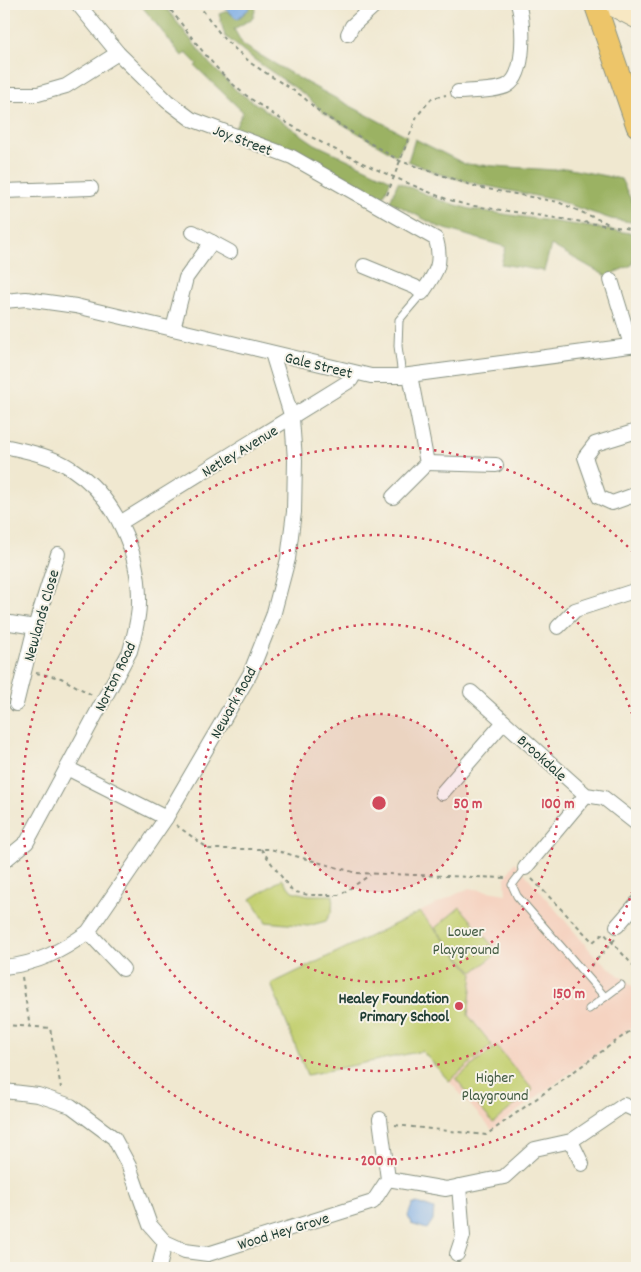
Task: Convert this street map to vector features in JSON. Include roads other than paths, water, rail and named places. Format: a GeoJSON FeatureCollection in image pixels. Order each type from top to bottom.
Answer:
{"type":"FeatureCollection","features":[{"type":"Feature","properties":{"kind":"main road"},"geometry":{"type":"LineString","coordinates":[[595,4],[637,126]]}},
{"type":"Feature","properties":{"kind":"street","name":"Joy Street"},"geometry":{"type":"LineString","coordinates":[[78,4],[118,53],[167,102],[191,119],[292,157],[436,239],[440,254],[439,265],[422,293]]}},
{"type":"Feature","properties":{"kind":"street"},"geometry":{"type":"LineString","coordinates":[[348,34],[352,26],[376,4]]}},
{"type":"Feature","properties":{"kind":"street"},"geometry":{"type":"LineString","coordinates":[[458,92],[507,86],[517,76],[522,46],[522,15],[518,4]]}},
{"type":"Feature","properties":{"kind":"street"},"geometry":{"type":"LineString","coordinates":[[608,4],[637,19]]}},
{"type":"Feature","properties":{"kind":"street"},"geometry":{"type":"LineString","coordinates":[[4,94],[38,94],[66,86],[118,53]]}},
{"type":"Feature","properties":{"kind":"street"},"geometry":{"type":"LineString","coordinates":[[4,191],[91,188]]}},
{"type":"Feature","properties":{"kind":"street"},"geometry":{"type":"LineString","coordinates":[[193,232],[230,252]]}},
{"type":"Feature","properties":{"kind":"street"},"geometry":{"type":"LineString","coordinates":[[173,329],[186,278],[212,242]]}},
{"type":"Feature","properties":{"kind":"street"},"geometry":{"type":"LineString","coordinates":[[364,266],[415,287],[422,293]]}},
{"type":"Feature","properties":{"kind":"street"},"geometry":{"type":"LineString","coordinates":[[611,280],[634,345]]}},
{"type":"Feature","properties":{"kind":"street","name":"Gale Street"},"geometry":{"type":"LineString","coordinates":[[4,301],[26,300],[76,306],[354,373],[386,377],[634,345]]}},
{"type":"Feature","properties":{"kind":"street","name":"Newark Road"},"geometry":{"type":"LineString","coordinates":[[4,968],[20,966],[46,958],[70,945],[88,932],[166,818],[250,674],[272,616],[288,559],[294,512],[295,460],[292,418],[272,353]]}},
{"type":"Feature","properties":{"kind":"street","name":"Netley Avenue"},"geometry":{"type":"LineString","coordinates":[[120,523],[292,418],[351,380],[354,373]]}},
{"type":"Feature","properties":{"kind":"street"},"geometry":{"type":"LineString","coordinates":[[406,375],[427,463]]}},
{"type":"Feature","properties":{"kind":"street"},"geometry":{"type":"LineString","coordinates":[[637,431],[595,444],[586,457],[599,497],[612,503],[637,494]]}},
{"type":"Feature","properties":{"kind":"street","name":"Norton Road"},"geometry":{"type":"LineString","coordinates":[[4,446],[34,452],[71,468],[100,493],[120,523],[134,559],[139,602],[130,652],[27,842],[4,861]]}},
{"type":"Feature","properties":{"kind":"street"},"geometry":{"type":"LineString","coordinates":[[393,497],[427,463],[496,465]]}},
{"type":"Feature","properties":{"kind":"street","name":"Newlands Close"},"geometry":{"type":"LineString","coordinates":[[16,704],[35,627],[58,554]]}},
{"type":"Feature","properties":{"kind":"street"},"geometry":{"type":"LineString","coordinates":[[558,627],[575,610],[637,590]]}},
{"type":"Feature","properties":{"kind":"street"},"geometry":{"type":"LineString","coordinates":[[4,622],[35,627]]}},
{"type":"Feature","properties":{"kind":"street","name":"Brookdale"},"geometry":{"type":"LineString","coordinates":[[471,692],[586,795],[604,798],[636,819]]}},
{"type":"Feature","properties":{"kind":"street","name":"Brookdale"},"geometry":{"type":"LineString","coordinates":[[442,793],[504,722]]}},
{"type":"Feature","properties":{"kind":"street"},"geometry":{"type":"LineString","coordinates":[[67,768],[166,818]]}},
{"type":"Feature","properties":{"kind":"street"},"geometry":{"type":"LineString","coordinates":[[524,869],[586,795]]}},
{"type":"Feature","properties":{"kind":"street"},"geometry":{"type":"LineString","coordinates":[[617,926],[637,903]]}},
{"type":"Feature","properties":{"kind":"street"},"geometry":{"type":"LineString","coordinates":[[88,932],[123,969]]}},
{"type":"Feature","properties":{"kind":"street","name":"Wood Hey Grove"},"geometry":{"type":"LineString","coordinates":[[4,1091],[38,1095],[71,1106],[114,1138],[129,1166],[150,1225],[165,1242],[185,1251],[208,1254],[373,1202],[388,1179]]}},
{"type":"Feature","properties":{"kind":"street"},"geometry":{"type":"LineString","coordinates":[[381,1121],[388,1179],[446,1189],[504,1177],[535,1149],[571,1141],[624,1105],[637,1111]]}},
{"type":"Feature","properties":{"kind":"street"},"geometry":{"type":"LineString","coordinates":[[571,1141],[582,1164]]}},
{"type":"Feature","properties":{"kind":"street"},"geometry":{"type":"LineString","coordinates":[[458,1254],[463,1236],[459,1186]]}},
{"type":"Feature","properties":{"kind":"street"},"geometry":{"type":"LineString","coordinates":[[159,1268],[165,1242]]}},
{"type":"Feature","properties":{"kind":"lane"},"geometry":{"type":"LineString","coordinates":[[406,375],[398,346],[399,320],[422,293]]}},
{"type":"Feature","properties":{"kind":"lane"},"geometry":{"type":"LineString","coordinates":[[524,869],[512,885],[517,896],[605,997]]}},
{"type":"Feature","properties":{"kind":"lane"},"geometry":{"type":"LineString","coordinates":[[589,1009],[621,985]]}},
{"type":"Feature","properties":{"kind":"water"},"geometry":{"type":"Polygon","coordinates":[[[221,4],[250,4],[249,9],[237,19],[221,4]]]}},
{"type":"Feature","properties":{"kind":"water"},"geometry":{"type":"Polygon","coordinates":[[[417,1203],[434,1209],[433,1220],[427,1229],[411,1224],[408,1216],[412,1205],[417,1203]]]}},
{"type":"Feature","properties":{"kind":"place","name":"Healey Foundation Primary School"},"geometry":{"type":"Point","coordinates":[459,1006]}},
{"type":"Feature","properties":{"kind":"park label","name":"Lower Playground"},"geometry":{"type":"Point","coordinates":[466,939]}},
{"type":"Feature","properties":{"kind":"park label","name":"Higher Playground"},"geometry":{"type":"Point","coordinates":[495,1085]}}]}
